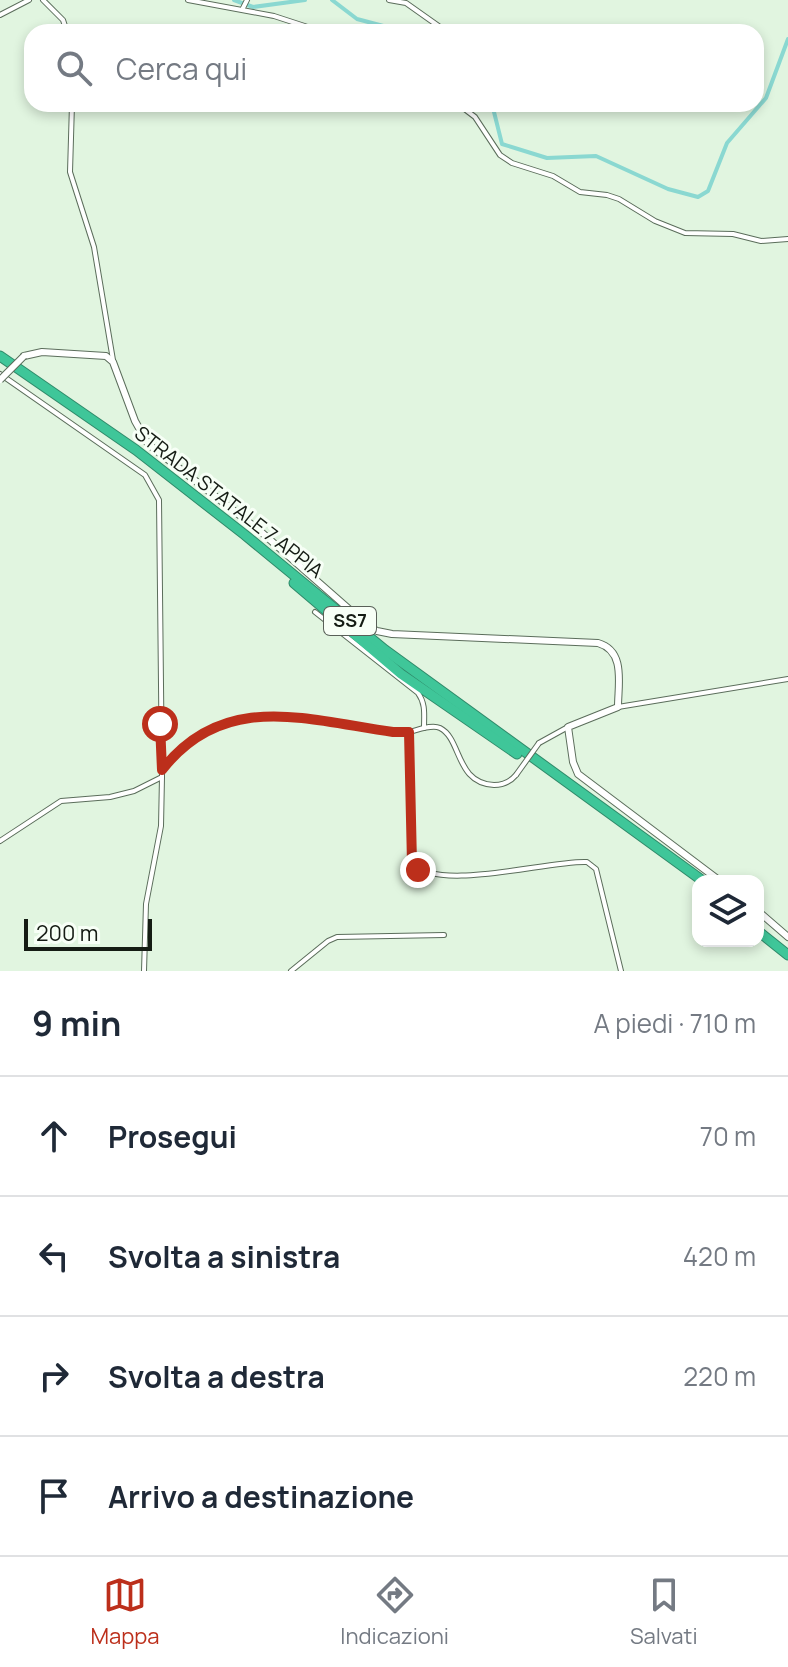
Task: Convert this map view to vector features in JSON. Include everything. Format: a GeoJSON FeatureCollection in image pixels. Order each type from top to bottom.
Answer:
{"type":"FeatureCollection","features":[{"type":"Feature","properties":{"kind":"highway","name":"STRADA STATALE 7 APPIA"},"geometry":{"type":"LineString","coordinates":[[0,356],[136,450],[385,650],[692,876]]}},
{"type":"Feature","properties":{"kind":"highway","name":"STRADA STATALE 7 APPIA"},"geometry":{"type":"LineString","coordinates":[[0,364],[133,456],[242,539],[401,674],[692,876]]}},
{"type":"Feature","properties":{"kind":"highway"},"geometry":{"type":"LineString","coordinates":[[764,932],[788,948]]}},
{"type":"Feature","properties":{"kind":"highway"},"geometry":{"type":"LineString","coordinates":[[764,933],[788,955]]}},
{"type":"Feature","properties":{"kind":"street"},"geometry":{"type":"LineString","coordinates":[[0,15],[29,0]]}},
{"type":"Feature","properties":{"kind":"street"},"geometry":{"type":"LineString","coordinates":[[43,0],[64,24]]}},
{"type":"Feature","properties":{"kind":"street"},"geometry":{"type":"LineString","coordinates":[[188,0],[243,8],[296,24]]}},
{"type":"Feature","properties":{"kind":"street"},"geometry":{"type":"LineString","coordinates":[[243,8],[247,0]]}},
{"type":"Feature","properties":{"kind":"street"},"geometry":{"type":"LineString","coordinates":[[389,0],[406,3],[436,24]]}},
{"type":"Feature","properties":{"kind":"street"},"geometry":{"type":"LineString","coordinates":[[72,112],[70,172],[94,247],[113,362],[135,421],[148,444],[260,531],[377,631],[608,646],[618,663],[618,707]]}},
{"type":"Feature","properties":{"kind":"street"},"geometry":{"type":"LineString","coordinates":[[468,112],[475,117],[492,145],[512,163],[553,176],[580,192],[619,199],[655,221],[685,233],[733,234],[761,241],[788,239]]}},
{"type":"Feature","properties":{"kind":"street"},"geometry":{"type":"LineString","coordinates":[[113,362],[106,356],[31,352],[0,377],[145,475],[159,500],[161,826],[146,904],[144,971]]}},
{"type":"Feature","properties":{"kind":"street"},"geometry":{"type":"LineString","coordinates":[[315,612],[418,693],[425,708],[424,728]]}},
{"type":"Feature","properties":{"kind":"street"},"geometry":{"type":"LineString","coordinates":[[162,770],[189,742],[208,730],[235,719],[283,715],[393,732],[442,728],[450,737],[459,760],[473,778],[498,785],[510,782],[539,743],[568,727],[618,707],[788,679]]}},
{"type":"Feature","properties":{"kind":"street"},"geometry":{"type":"LineString","coordinates":[[568,727],[578,774],[712,875]]}},
{"type":"Feature","properties":{"kind":"street"},"geometry":{"type":"LineString","coordinates":[[409,732],[412,863],[418,870],[467,875],[587,862],[596,869],[621,971]]}},
{"type":"Feature","properties":{"kind":"street"},"geometry":{"type":"LineString","coordinates":[[0,841],[61,801],[110,797],[134,791],[162,777]]}},
{"type":"Feature","properties":{"kind":"street"},"geometry":{"type":"LineString","coordinates":[[764,916],[788,937]]}},
{"type":"Feature","properties":{"kind":"street"},"geometry":{"type":"LineString","coordinates":[[291,971],[337,937],[444,935]]}},
{"type":"Feature","properties":{"kind":"waterway"},"geometry":{"type":"LineString","coordinates":[[234,0],[253,7],[305,0]]}},
{"type":"Feature","properties":{"kind":"waterway"},"geometry":{"type":"LineString","coordinates":[[332,0],[357,19],[376,24]]}},
{"type":"Feature","properties":{"kind":"waterway"},"geometry":{"type":"LineString","coordinates":[[764,100],[788,39]]}},
{"type":"Feature","properties":{"kind":"waterway"},"geometry":{"type":"LineString","coordinates":[[494,112],[502,144],[547,158],[596,156],[668,189],[698,197],[708,191],[727,143],[754,112]]}},
{"type":"Feature","properties":{"kind":"route"},"geometry":{"type":"LineString","coordinates":[[160,724],[162,770],[189,742],[208,730],[235,719],[259,715],[283,715],[409,732],[412,863],[418,870]]}}]}
